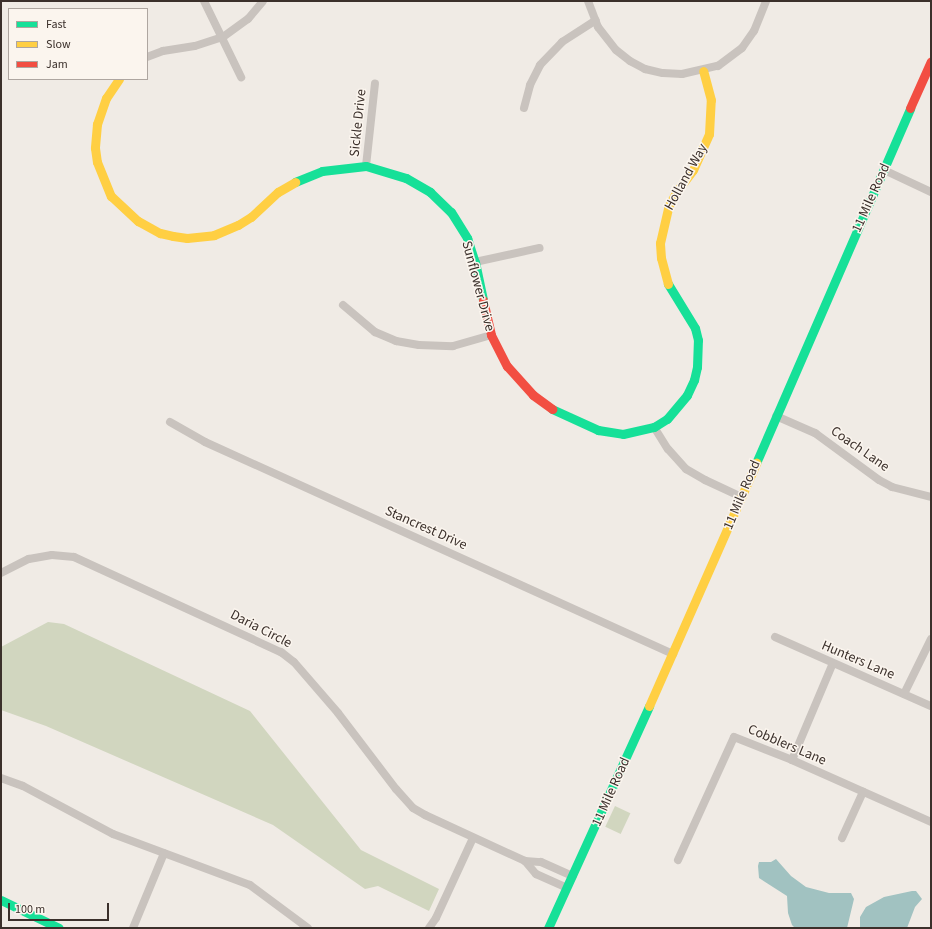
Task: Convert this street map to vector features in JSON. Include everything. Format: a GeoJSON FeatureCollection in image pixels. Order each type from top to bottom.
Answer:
{"type":"FeatureCollection","features":[{"type":"Feature","properties":{"kind":"street"},"geometry":{"type":"LineString","coordinates":[[204,1],[223,37],[240,77]]}},
{"type":"Feature","properties":{"kind":"street"},"geometry":{"type":"LineString","coordinates":[[148,57],[163,51],[196,46],[223,37],[248,19],[263,1]]}},
{"type":"Feature","properties":{"kind":"street"},"geometry":{"type":"LineString","coordinates":[[588,1],[602,33],[616,50],[630,61],[645,69],[663,73],[682,74],[718,66],[742,48],[754,31],[766,1]]}},
{"type":"Feature","properties":{"kind":"street"},"geometry":{"type":"LineString","coordinates":[[524,108],[530,85],[540,65],[562,42],[596,20]]}},
{"type":"Feature","properties":{"kind":"street","name":"11 Mile Road"},"geometry":{"type":"LineString","coordinates":[[548,928],[673,654],[931,61]]}},
{"type":"Feature","properties":{"kind":"street","name":"Holland Way"},"geometry":{"type":"LineString","coordinates":[[654,427],[678,407],[687,395],[694,380],[697,367],[698,340],[695,328],[667,283],[661,258],[660,243],[668,207],[677,191],[693,170],[705,146],[709,134],[711,100],[703,70]]}},
{"type":"Feature","properties":{"kind":"street","name":"Sunflower Drive"},"geometry":{"type":"LineString","coordinates":[[118,80],[106,98],[97,124],[95,148],[97,162],[105,186],[119,205],[138,222],[160,233],[187,238],[214,235],[227,231],[251,217],[278,192],[294,182],[322,171],[366,166],[400,175],[430,192],[451,212],[460,226],[467,238],[475,262],[491,335],[507,366],[533,395],[558,413],[586,426],[610,433],[638,432],[654,427]]}},
{"type":"Feature","properties":{"kind":"street","name":"Sickle Drive"},"geometry":{"type":"LineString","coordinates":[[366,166],[375,82]]}},
{"type":"Feature","properties":{"kind":"street"},"geometry":{"type":"LineString","coordinates":[[884,170],[931,192]]}},
{"type":"Feature","properties":{"kind":"street"},"geometry":{"type":"LineString","coordinates":[[475,262],[539,248]]}},
{"type":"Feature","properties":{"kind":"street"},"geometry":{"type":"LineString","coordinates":[[343,305],[375,332],[396,341],[419,345],[453,346],[491,335]]}},
{"type":"Feature","properties":{"kind":"street","name":"Coach Lane"},"geometry":{"type":"LineString","coordinates":[[776,416],[815,433],[879,480],[892,486],[931,496]]}},
{"type":"Feature","properties":{"kind":"street","name":"Stancrest Drive"},"geometry":{"type":"LineString","coordinates":[[170,422],[205,442],[673,654]]}},
{"type":"Feature","properties":{"kind":"street"},"geometry":{"type":"LineString","coordinates":[[654,427],[668,449],[686,469],[741,497]]}},
{"type":"Feature","properties":{"kind":"street","name":"Daria Circle"},"geometry":{"type":"LineString","coordinates":[[1,573],[29,559],[52,555],[74,557],[281,652],[294,662],[338,713],[409,804],[425,815],[525,862],[536,874],[567,888]]}},
{"type":"Feature","properties":{"kind":"street","name":"Hunters Lane"},"geometry":{"type":"LineString","coordinates":[[775,637],[931,706]]}},
{"type":"Feature","properties":{"kind":"street"},"geometry":{"type":"LineString","coordinates":[[904,694],[931,639]]}},
{"type":"Feature","properties":{"kind":"street"},"geometry":{"type":"LineString","coordinates":[[792,760],[833,663]]}},
{"type":"Feature","properties":{"kind":"street","name":"Cobblers Lane"},"geometry":{"type":"LineString","coordinates":[[678,860],[734,737],[792,760],[931,822]]}},
{"type":"Feature","properties":{"kind":"street"},"geometry":{"type":"LineString","coordinates":[[1,778],[23,786],[113,834],[250,885],[308,928]]}},
{"type":"Feature","properties":{"kind":"street"},"geometry":{"type":"LineString","coordinates":[[842,838],[862,792]]}},
{"type":"Feature","properties":{"kind":"street"},"geometry":{"type":"LineString","coordinates":[[429,928],[436,918],[473,838]]}},
{"type":"Feature","properties":{"kind":"street"},"geometry":{"type":"LineString","coordinates":[[133,928],[164,853]]}},
{"type":"Feature","properties":{"kind":"street","name":"Daria Circle"},"geometry":{"type":"LineString","coordinates":[[525,862],[541,862],[572,876]]}},
{"type":"Feature","properties":{"kind":"street"},"geometry":{"type":"LineString","coordinates":[[1,900],[60,928]]}},
{"type":"Feature","properties":{"kind":"green space"},"geometry":{"type":"Polygon","coordinates":[[[48,622],[64,624],[250,711],[361,850],[439,889],[429,911],[378,886],[365,889],[273,825],[46,726],[1,710],[1,647],[48,622]]]}},
{"type":"Feature","properties":{"kind":"green space"},"geometry":{"type":"Polygon","coordinates":[[[615,806],[630,813],[621,834],[605,827],[615,806]]]}},
{"type":"Feature","properties":{"kind":"water"},"geometry":{"type":"Polygon","coordinates":[[[776,859],[791,876],[806,887],[829,893],[851,893],[854,899],[847,928],[795,928],[792,925],[788,913],[787,896],[759,878],[759,862],[771,862],[776,859]]]}},
{"type":"Feature","properties":{"kind":"water"},"geometry":{"type":"Polygon","coordinates":[[[916,891],[922,899],[915,907],[907,928],[860,928],[860,917],[866,907],[884,897],[916,891]]]}},
{"type":"Feature","properties":{"kind":"traffic: fast"},"geometry":{"type":"LineString","coordinates":[[756,463],[910,108]]}},
{"type":"Feature","properties":{"kind":"traffic: fast"},"geometry":{"type":"LineString","coordinates":[[295,182],[322,171],[366,166],[406,178],[430,192],[451,212],[467,238],[475,262],[483,300]]}},
{"type":"Feature","properties":{"kind":"traffic: fast"},"geometry":{"type":"LineString","coordinates":[[552,409],[598,430],[623,434],[654,427],[667,419],[687,395],[694,380],[697,367],[698,340],[695,328],[668,284]]}},
{"type":"Feature","properties":{"kind":"traffic: fast"},"geometry":{"type":"LineString","coordinates":[[548,928],[649,706]]}},
{"type":"Feature","properties":{"kind":"traffic: fast"},"geometry":{"type":"LineString","coordinates":[[1,900],[59,928]]}},
{"type":"Feature","properties":{"kind":"traffic: slow"},"geometry":{"type":"LineString","coordinates":[[668,284],[661,258],[660,243],[668,207],[677,191],[693,170],[709,134],[711,100],[703,71]]}},
{"type":"Feature","properties":{"kind":"traffic: slow"},"geometry":{"type":"LineString","coordinates":[[118,80],[106,98],[97,124],[95,148],[97,162],[111,196],[138,221],[160,233],[173,236],[187,238],[214,235],[238,225],[251,217],[278,192],[295,182]]}},
{"type":"Feature","properties":{"kind":"traffic: slow"},"geometry":{"type":"LineString","coordinates":[[649,706],[756,463]]}},
{"type":"Feature","properties":{"kind":"traffic: jam"},"geometry":{"type":"LineString","coordinates":[[910,108],[931,61]]}},
{"type":"Feature","properties":{"kind":"traffic: jam"},"geometry":{"type":"LineString","coordinates":[[483,300],[491,335],[507,366],[533,395],[552,409]]}}]}
